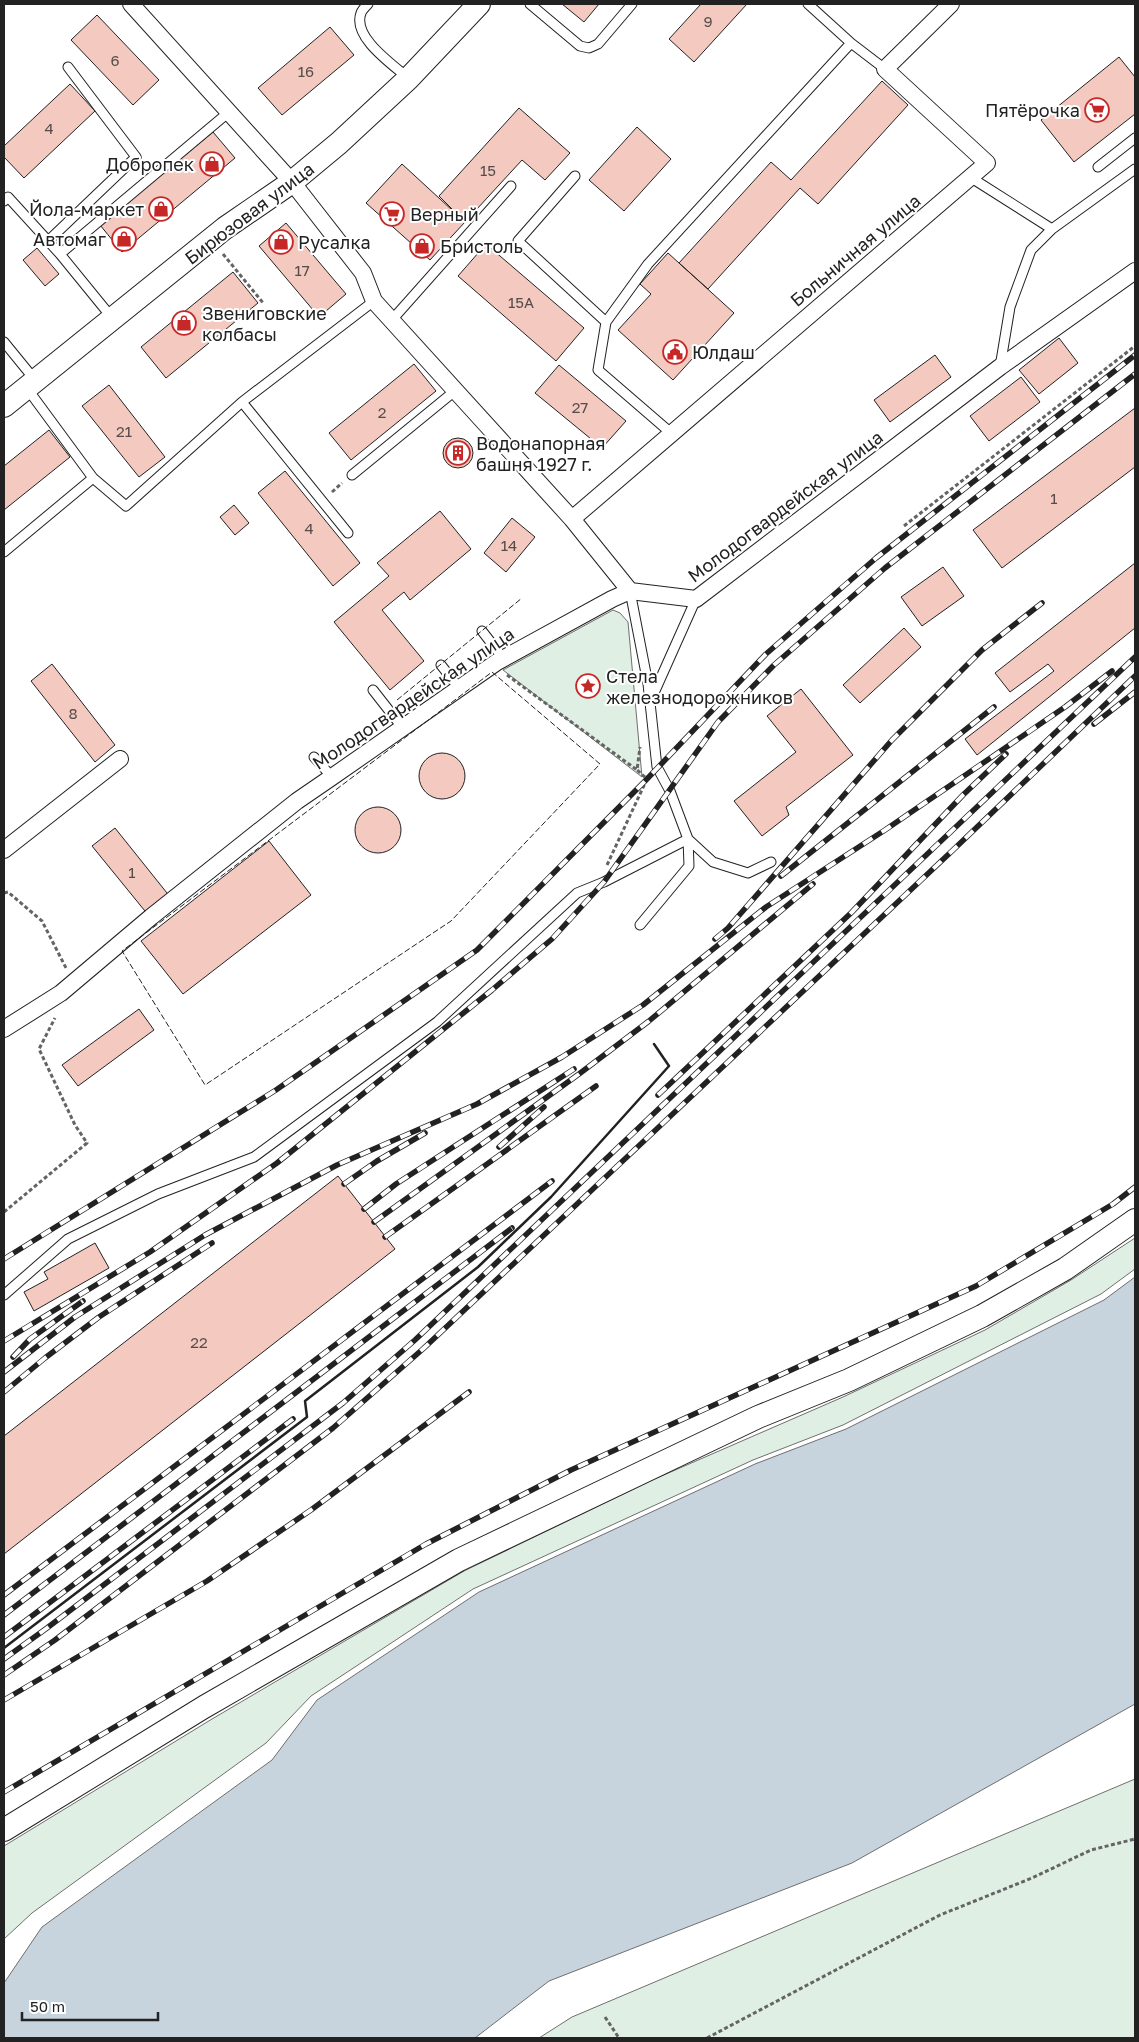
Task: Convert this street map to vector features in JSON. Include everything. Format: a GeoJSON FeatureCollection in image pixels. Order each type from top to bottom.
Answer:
{"type":"FeatureCollection","features":[{"type":"Feature","properties":{"kind":"main road","name":"Бирюзовая улица"},"geometry":{"type":"LineString","coordinates":[[4,406],[211,239],[292,182],[339,143],[408,79],[479,4]]}},
{"type":"Feature","properties":{"kind":"main road"},"geometry":{"type":"LineString","coordinates":[[4,1830],[204,1707],[459,1560],[758,1417],[849,1380],[982,1316],[1065,1270],[1135,1220]]}},
{"type":"Feature","properties":{"kind":"street"},"geometry":{"type":"LineString","coordinates":[[131,4],[292,182],[363,273],[374,302],[572,519],[630,591]]}},
{"type":"Feature","properties":{"kind":"street"},"geometry":{"type":"LineString","coordinates":[[885,69],[951,4]]}},
{"type":"Feature","properties":{"kind":"street","name":"Больничная улица"},"geometry":{"type":"LineString","coordinates":[[572,519],[987,163],[885,69]]}},
{"type":"Feature","properties":{"kind":"street","name":"Молодогвардейская улица"},"geometry":{"type":"LineString","coordinates":[[4,1029],[61,994],[151,917],[297,801],[498,661],[630,591],[696,599],[1000,367],[1135,271]]}},
{"type":"Feature","properties":{"kind":"street"},"geometry":{"type":"LineString","coordinates":[[4,850],[120,759]]}},
{"type":"Feature","properties":{"kind":"lane"},"geometry":{"type":"LineString","coordinates":[[368,4],[361,12],[360,27],[370,44],[408,79]]}},
{"type":"Feature","properties":{"kind":"lane"},"geometry":{"type":"LineString","coordinates":[[530,4],[580,46],[589,48],[598,44],[632,4]]}},
{"type":"Feature","properties":{"kind":"lane"},"geometry":{"type":"LineString","coordinates":[[808,4],[851,43],[885,69]]}},
{"type":"Feature","properties":{"kind":"lane"},"geometry":{"type":"LineString","coordinates":[[671,433],[598,370],[606,322],[648,264],[851,43]]}},
{"type":"Feature","properties":{"kind":"lane"},"geometry":{"type":"LineString","coordinates":[[48,241],[136,157],[68,67]]}},
{"type":"Feature","properties":{"kind":"lane"},"geometry":{"type":"LineString","coordinates":[[60,254],[229,112]]}},
{"type":"Feature","properties":{"kind":"lane"},"geometry":{"type":"LineString","coordinates":[[1098,166],[1135,138]]}},
{"type":"Feature","properties":{"kind":"lane"},"geometry":{"type":"LineString","coordinates":[[1000,367],[1010,307],[1031,250],[1052,229],[1135,169]]}},
{"type":"Feature","properties":{"kind":"lane"},"geometry":{"type":"LineString","coordinates":[[575,176],[518,241],[606,322]]}},
{"type":"Feature","properties":{"kind":"lane"},"geometry":{"type":"LineString","coordinates":[[970,178],[1052,229]]}},
{"type":"Feature","properties":{"kind":"lane"},"geometry":{"type":"LineString","coordinates":[[391,321],[510,186]]}},
{"type":"Feature","properties":{"kind":"lane"},"geometry":{"type":"LineString","coordinates":[[5,197],[60,254],[113,319]]}},
{"type":"Feature","properties":{"kind":"lane"},"geometry":{"type":"LineString","coordinates":[[4,342],[93,478],[126,506],[242,402],[374,302]]}},
{"type":"Feature","properties":{"kind":"lane"},"geometry":{"type":"LineString","coordinates":[[352,474],[456,390]]}},
{"type":"Feature","properties":{"kind":"lane"},"geometry":{"type":"LineString","coordinates":[[242,402],[348,533]]}},
{"type":"Feature","properties":{"kind":"lane"},"geometry":{"type":"LineString","coordinates":[[4,552],[93,478]]}},
{"type":"Feature","properties":{"kind":"lane"},"geometry":{"type":"LineString","coordinates":[[630,591],[650,702],[657,767],[670,791],[688,839],[689,866],[640,925]]}},
{"type":"Feature","properties":{"kind":"lane"},"geometry":{"type":"LineString","coordinates":[[650,702],[696,599]]}},
{"type":"Feature","properties":{"kind":"lane"},"geometry":{"type":"LineString","coordinates":[[482,631],[498,661]]}},
{"type":"Feature","properties":{"kind":"lane"},"geometry":{"type":"LineString","coordinates":[[441,665],[459,688]]}},
{"type":"Feature","properties":{"kind":"lane"},"geometry":{"type":"LineString","coordinates":[[373,690],[402,727]]}},
{"type":"Feature","properties":{"kind":"lane"},"geometry":{"type":"LineString","coordinates":[[314,757],[332,777]]}},
{"type":"Feature","properties":{"kind":"lane"},"geometry":{"type":"LineString","coordinates":[[688,839],[713,862],[748,873],[771,862]]}},
{"type":"Feature","properties":{"kind":"lane"},"geometry":{"type":"LineString","coordinates":[[4,1295],[68,1239],[158,1194],[254,1158],[437,1022],[577,894],[688,839]]}},
{"type":"Feature","properties":{"kind":"path"},"geometry":{"type":"LineString","coordinates":[[211,239],[264,304]]}},
{"type":"Feature","properties":{"kind":"path"},"geometry":{"type":"LineString","coordinates":[[904,526],[1135,346]]}},
{"type":"Feature","properties":{"kind":"path"},"geometry":{"type":"LineString","coordinates":[[321,500],[352,474]]}},
{"type":"Feature","properties":{"kind":"path"},"geometry":{"type":"LineString","coordinates":[[498,661],[647,779],[597,885]]}},
{"type":"Feature","properties":{"kind":"path"},"geometry":{"type":"LineString","coordinates":[[637,770],[641,742]]}},
{"type":"Feature","properties":{"kind":"path"},"geometry":{"type":"LineString","coordinates":[[4,893],[8,892],[42,920],[74,983]]}},
{"type":"Feature","properties":{"kind":"path"},"geometry":{"type":"LineString","coordinates":[[4,1212],[87,1143],[76,1125],[39,1049],[56,1016]]}},
{"type":"Feature","properties":{"kind":"path"},"geometry":{"type":"LineString","coordinates":[[707,2038],[940,1916],[1032,1878],[1091,1850],[1135,1839]]}},
{"type":"Feature","properties":{"kind":"path"},"geometry":{"type":"LineString","coordinates":[[605,2018],[619,2038]]}},
{"type":"Feature","properties":{"kind":"green space"},"geometry":{"type":"Polygon","coordinates":[[[613,610],[620,613],[628,622],[642,777],[503,670],[613,610]]]}},
{"type":"Feature","properties":{"kind":"green space"},"geometry":{"type":"Polygon","coordinates":[[[1135,1238],[1135,1269],[1101,1294],[843,1425],[753,1460],[473,1589],[311,1696],[266,1743],[32,1913],[4,1939],[4,1846],[212,1719],[464,1571],[650,1481],[843,1397],[985,1330],[1071,1280],[1135,1238]]]}},
{"type":"Feature","properties":{"kind":"green space"},"geometry":{"type":"Polygon","coordinates":[[[1135,1779],[1135,2038],[539,2038],[572,2017],[1135,1779]]]}},
{"type":"Feature","properties":{"kind":"shaded area"},"geometry":{"type":"Polygon","coordinates":[[[1135,1277],[1135,1704],[852,1863],[549,1981],[475,2038],[4,2038],[4,1983],[42,1927],[272,1760],[317,1700],[479,1592],[755,1464],[846,1429],[1104,1300],[1135,1277]]]}},
{"type":"Feature","properties":{"kind":"building"},"geometry":{"type":"Polygon","coordinates":[[[562,4],[599,4],[584,22],[562,4]]]}},
{"type":"Feature","properties":{"kind":"building"},"geometry":{"type":"Polygon","coordinates":[[[701,4],[747,4],[694,62],[669,39],[701,4]]]}},
{"type":"Feature","properties":{"kind":"building"},"geometry":{"type":"Polygon","coordinates":[[[97,15],[159,80],[133,105],[71,40],[97,15]]]}},
{"type":"Feature","properties":{"kind":"building"},"geometry":{"type":"Polygon","coordinates":[[[330,27],[354,55],[282,115],[258,88],[330,27]]]}},
{"type":"Feature","properties":{"kind":"building"},"geometry":{"type":"Polygon","coordinates":[[[1119,57],[1135,77],[1135,114],[1074,162],[1041,120],[1119,57]]]}},
{"type":"Feature","properties":{"kind":"building"},"geometry":{"type":"Polygon","coordinates":[[[882,81],[908,105],[818,204],[800,188],[708,289],[679,263],[771,162],[791,180],[882,81]]]}},
{"type":"Feature","properties":{"kind":"building"},"geometry":{"type":"Polygon","coordinates":[[[70,84],[95,111],[24,178],[4,157],[4,146],[70,84]]]}},
{"type":"Feature","properties":{"kind":"building"},"geometry":{"type":"Polygon","coordinates":[[[519,108],[570,153],[545,180],[522,160],[465,222],[439,196],[519,108]]]}},
{"type":"Feature","properties":{"kind":"building"},"geometry":{"type":"Polygon","coordinates":[[[637,127],[671,159],[624,211],[589,180],[637,127]]]}},
{"type":"Feature","properties":{"kind":"building"},"geometry":{"type":"Polygon","coordinates":[[[213,132],[235,158],[122,252],[100,225],[213,132]]]}},
{"type":"Feature","properties":{"kind":"building"},"geometry":{"type":"Polygon","coordinates":[[[402,164],[465,222],[430,260],[366,203],[402,164]]]}},
{"type":"Feature","properties":{"kind":"building"},"geometry":{"type":"Polygon","coordinates":[[[286,223],[346,294],[319,317],[259,246],[286,223]]]}},
{"type":"Feature","properties":{"kind":"building"},"geometry":{"type":"Polygon","coordinates":[[[486,244],[584,328],[556,361],[458,276],[486,244]]]}},
{"type":"Feature","properties":{"kind":"building"},"geometry":{"type":"Polygon","coordinates":[[[37,248],[59,274],[45,286],[23,260],[37,248]]]}},
{"type":"Feature","properties":{"kind":"building"},"geometry":{"type":"Polygon","coordinates":[[[668,253],[734,313],[673,380],[618,330],[651,294],[640,284],[668,253]]]}},
{"type":"Feature","properties":{"kind":"building"},"geometry":{"type":"Polygon","coordinates":[[[233,272],[258,303],[166,378],[141,347],[233,272]]]}},
{"type":"Feature","properties":{"kind":"building"},"geometry":{"type":"Polygon","coordinates":[[[1059,338],[1078,363],[1039,394],[1019,370],[1059,338]]]}},
{"type":"Feature","properties":{"kind":"building"},"geometry":{"type":"Polygon","coordinates":[[[935,355],[951,377],[890,422],[874,400],[935,355]]]}},
{"type":"Feature","properties":{"kind":"building"},"geometry":{"type":"Polygon","coordinates":[[[414,364],[436,391],[351,460],[329,433],[414,364]]]}},
{"type":"Feature","properties":{"kind":"building"},"geometry":{"type":"Polygon","coordinates":[[[559,365],[626,421],[602,448],[535,393],[559,365]]]}},
{"type":"Feature","properties":{"kind":"building"},"geometry":{"type":"Polygon","coordinates":[[[1021,377],[1040,402],[989,441],[970,416],[1021,377]]]}},
{"type":"Feature","properties":{"kind":"building"},"geometry":{"type":"Polygon","coordinates":[[[109,385],[165,457],[139,477],[82,406],[109,385]]]}},
{"type":"Feature","properties":{"kind":"building"},"geometry":{"type":"Polygon","coordinates":[[[1135,408],[1135,467],[1002,568],[973,530],[1135,408]]]}},
{"type":"Feature","properties":{"kind":"building"},"geometry":{"type":"Polygon","coordinates":[[[49,430],[70,457],[4,510],[4,466],[49,430]]]}},
{"type":"Feature","properties":{"kind":"building","name":"Водонапорная башня 1927 г."},"geometry":{"type":"Polygon","coordinates":[[[458,438],[469,442],[473,453],[469,464],[458,468],[447,464],[443,453],[447,442],[458,438]]]}},
{"type":"Feature","properties":{"kind":"building"},"geometry":{"type":"Polygon","coordinates":[[[285,471],[360,563],[333,586],[258,493],[285,471]]]}},
{"type":"Feature","properties":{"kind":"building"},"geometry":{"type":"Polygon","coordinates":[[[234,505],[249,523],[235,535],[220,517],[234,505]]]}},
{"type":"Feature","properties":{"kind":"building"},"geometry":{"type":"Polygon","coordinates":[[[440,511],[471,549],[410,600],[404,592],[382,610],[424,661],[390,690],[334,622],[389,576],[377,563],[440,511]]]}},
{"type":"Feature","properties":{"kind":"building"},"geometry":{"type":"Polygon","coordinates":[[[512,518],[535,537],[506,572],[484,553],[512,518]]]}},
{"type":"Feature","properties":{"kind":"building"},"geometry":{"type":"Polygon","coordinates":[[[1135,563],[1135,628],[977,755],[965,739],[1054,671],[1048,664],[1010,692],[995,673],[1135,563]]]}},
{"type":"Feature","properties":{"kind":"building"},"geometry":{"type":"Polygon","coordinates":[[[943,567],[964,596],[922,626],[901,597],[943,567]]]}},
{"type":"Feature","properties":{"kind":"building"},"geometry":{"type":"Polygon","coordinates":[[[904,628],[921,647],[860,703],[843,685],[904,628]]]}},
{"type":"Feature","properties":{"kind":"building"},"geometry":{"type":"Polygon","coordinates":[[[52,664],[115,745],[95,762],[31,681],[52,664]]]}},
{"type":"Feature","properties":{"kind":"building"},"geometry":{"type":"Polygon","coordinates":[[[801,689],[853,755],[786,807],[789,815],[762,836],[734,801],[796,752],[767,716],[801,689]]]}},
{"type":"Feature","properties":{"kind":"building"},"geometry":{"type":"Polygon","coordinates":[[[442,753],[455,757],[461,763],[465,776],[461,789],[455,795],[442,799],[429,795],[423,789],[419,776],[423,763],[429,757],[442,753]]]}},
{"type":"Feature","properties":{"kind":"building"},"geometry":{"type":"Polygon","coordinates":[[[378,807],[391,811],[397,817],[401,830],[397,843],[391,849],[378,853],[365,849],[359,843],[355,830],[359,817],[365,811],[378,807]]]}},
{"type":"Feature","properties":{"kind":"building"},"geometry":{"type":"Polygon","coordinates":[[[115,828],[171,898],[149,916],[92,846],[115,828]]]}},
{"type":"Feature","properties":{"kind":"building"},"geometry":{"type":"Polygon","coordinates":[[[269,841],[311,895],[183,994],[141,941],[269,841]]]}},
{"type":"Feature","properties":{"kind":"building"},"geometry":{"type":"Polygon","coordinates":[[[139,1009],[154,1030],[78,1086],[62,1065],[139,1009]]]}},
{"type":"Feature","properties":{"kind":"building"},"geometry":{"type":"Polygon","coordinates":[[[338,1176],[395,1249],[4,1554],[4,1436],[338,1176]]]}},
{"type":"Feature","properties":{"kind":"building"},"geometry":{"type":"Polygon","coordinates":[[[95,1243],[109,1268],[34,1311],[24,1292],[48,1279],[44,1272],[95,1243]]]}},
{"type":"Feature","properties":{"kind":"railway"},"geometry":{"type":"LineString","coordinates":[[4,1259],[276,1090],[477,950],[647,779],[766,654],[876,558],[1135,355]]}},
{"type":"Feature","properties":{"kind":"railway"},"geometry":{"type":"LineString","coordinates":[[4,1341],[150,1252],[277,1163],[492,990],[552,939],[604,882],[718,722],[774,665],[885,568],[1135,374]]}},
{"type":"Feature","properties":{"kind":"railway"},"geometry":{"type":"LineString","coordinates":[[715,939],[728,928],[892,740],[982,650],[1042,603]]}},
{"type":"Feature","properties":{"kind":"railway"},"geometry":{"type":"LineString","coordinates":[[4,1659],[343,1403],[415,1340],[1135,657]]}},
{"type":"Feature","properties":{"kind":"railway"},"geometry":{"type":"LineString","coordinates":[[4,1372],[75,1317],[205,1235],[337,1165],[477,1104],[562,1057],[643,1005],[766,907],[885,830],[1065,707],[1112,671]]}},
{"type":"Feature","properties":{"kind":"railway"},"geometry":{"type":"LineString","coordinates":[[4,1675],[55,1640],[333,1428],[424,1348],[1135,676]]}},
{"type":"Feature","properties":{"kind":"railway"},"geometry":{"type":"LineString","coordinates":[[1094,724],[1135,692]]}},
{"type":"Feature","properties":{"kind":"railway"},"geometry":{"type":"LineString","coordinates":[[781,876],[994,707]]}},
{"type":"Feature","properties":{"kind":"railway"},"geometry":{"type":"LineString","coordinates":[[658,1095],[852,912],[963,795],[1006,754]]}},
{"type":"Feature","properties":{"kind":"railway"},"geometry":{"type":"LineString","coordinates":[[374,1222],[649,1021],[813,884]]}},
{"type":"Feature","properties":{"kind":"railway"},"geometry":{"type":"LineString","coordinates":[[364,1209],[396,1184],[574,1069]]}},
{"type":"Feature","properties":{"kind":"railway"},"geometry":{"type":"LineString","coordinates":[[385,1237],[596,1086]]}},
{"type":"Feature","properties":{"kind":"railway"},"geometry":{"type":"LineString","coordinates":[[499,1147],[544,1107]]}},
{"type":"Feature","properties":{"kind":"railway"},"geometry":{"type":"LineString","coordinates":[[344,1184],[377,1161],[425,1133]]}},
{"type":"Feature","properties":{"kind":"railway"},"geometry":{"type":"LineString","coordinates":[[4,1595],[552,1181]]}},
{"type":"Feature","properties":{"kind":"railway"},"geometry":{"type":"LineString","coordinates":[[4,1792],[426,1544],[571,1470],[976,1286],[1113,1204],[1135,1187]]}},
{"type":"Feature","properties":{"kind":"railway"},"geometry":{"type":"LineString","coordinates":[[4,1615],[512,1228]]}},
{"type":"Feature","properties":{"kind":"railway"},"geometry":{"type":"LineString","coordinates":[[4,1392],[99,1317],[212,1243]]}},
{"type":"Feature","properties":{"kind":"railway"},"geometry":{"type":"LineString","coordinates":[[13,1357],[30,1339],[83,1301]]}},
{"type":"Feature","properties":{"kind":"railway"},"geometry":{"type":"LineString","coordinates":[[4,1700],[207,1581],[311,1510],[469,1392]]}},
{"type":"Feature","properties":{"kind":"railway"},"geometry":{"type":"LineString","coordinates":[[4,1637],[293,1419]]}},
{"type":"Feature","properties":{"kind":"fence"},"geometry":{"type":"LineString","coordinates":[[397,700],[522,598]]}},
{"type":"Feature","properties":{"kind":"fence"},"geometry":{"type":"LineString","coordinates":[[492,672],[600,764],[451,921],[205,1085],[122,951],[492,672]]}},
{"type":"Feature","properties":{"kind":"wall"},"geometry":{"type":"LineString","coordinates":[[4,1648],[307,1417],[305,1401],[478,1267],[551,1197],[669,1066],[654,1044]]}},
{"type":"Feature","properties":{"kind":"place","name":"Пятёрочка"},"geometry":{"type":"Point","coordinates":[1097,110]}},
{"type":"Feature","properties":{"kind":"place","name":"Добропек"},"geometry":{"type":"Point","coordinates":[212,164]}},
{"type":"Feature","properties":{"kind":"place","name":"Йола-маркет"},"geometry":{"type":"Point","coordinates":[161,209]}},
{"type":"Feature","properties":{"kind":"place","name":"Верный"},"geometry":{"type":"Point","coordinates":[392,214]}},
{"type":"Feature","properties":{"kind":"place","name":"Автомаг"},"geometry":{"type":"Point","coordinates":[124,239]}},
{"type":"Feature","properties":{"kind":"place","name":"Русалка"},"geometry":{"type":"Point","coordinates":[281,242]}},
{"type":"Feature","properties":{"kind":"place","name":"Бристоль"},"geometry":{"type":"Point","coordinates":[422,246]}},
{"type":"Feature","properties":{"kind":"place","name":"Звениговские колбасы"},"geometry":{"type":"Point","coordinates":[184,323]}},
{"type":"Feature","properties":{"kind":"place","name":"Юлдаш"},"geometry":{"type":"Point","coordinates":[675,352]}},
{"type":"Feature","properties":{"kind":"place","name":"Водонапорная башня 1927 г."},"geometry":{"type":"Point","coordinates":[458,453]}},
{"type":"Feature","properties":{"kind":"place","name":"Стела железнодорожников"},"geometry":{"type":"Point","coordinates":[588,686]}}]}
